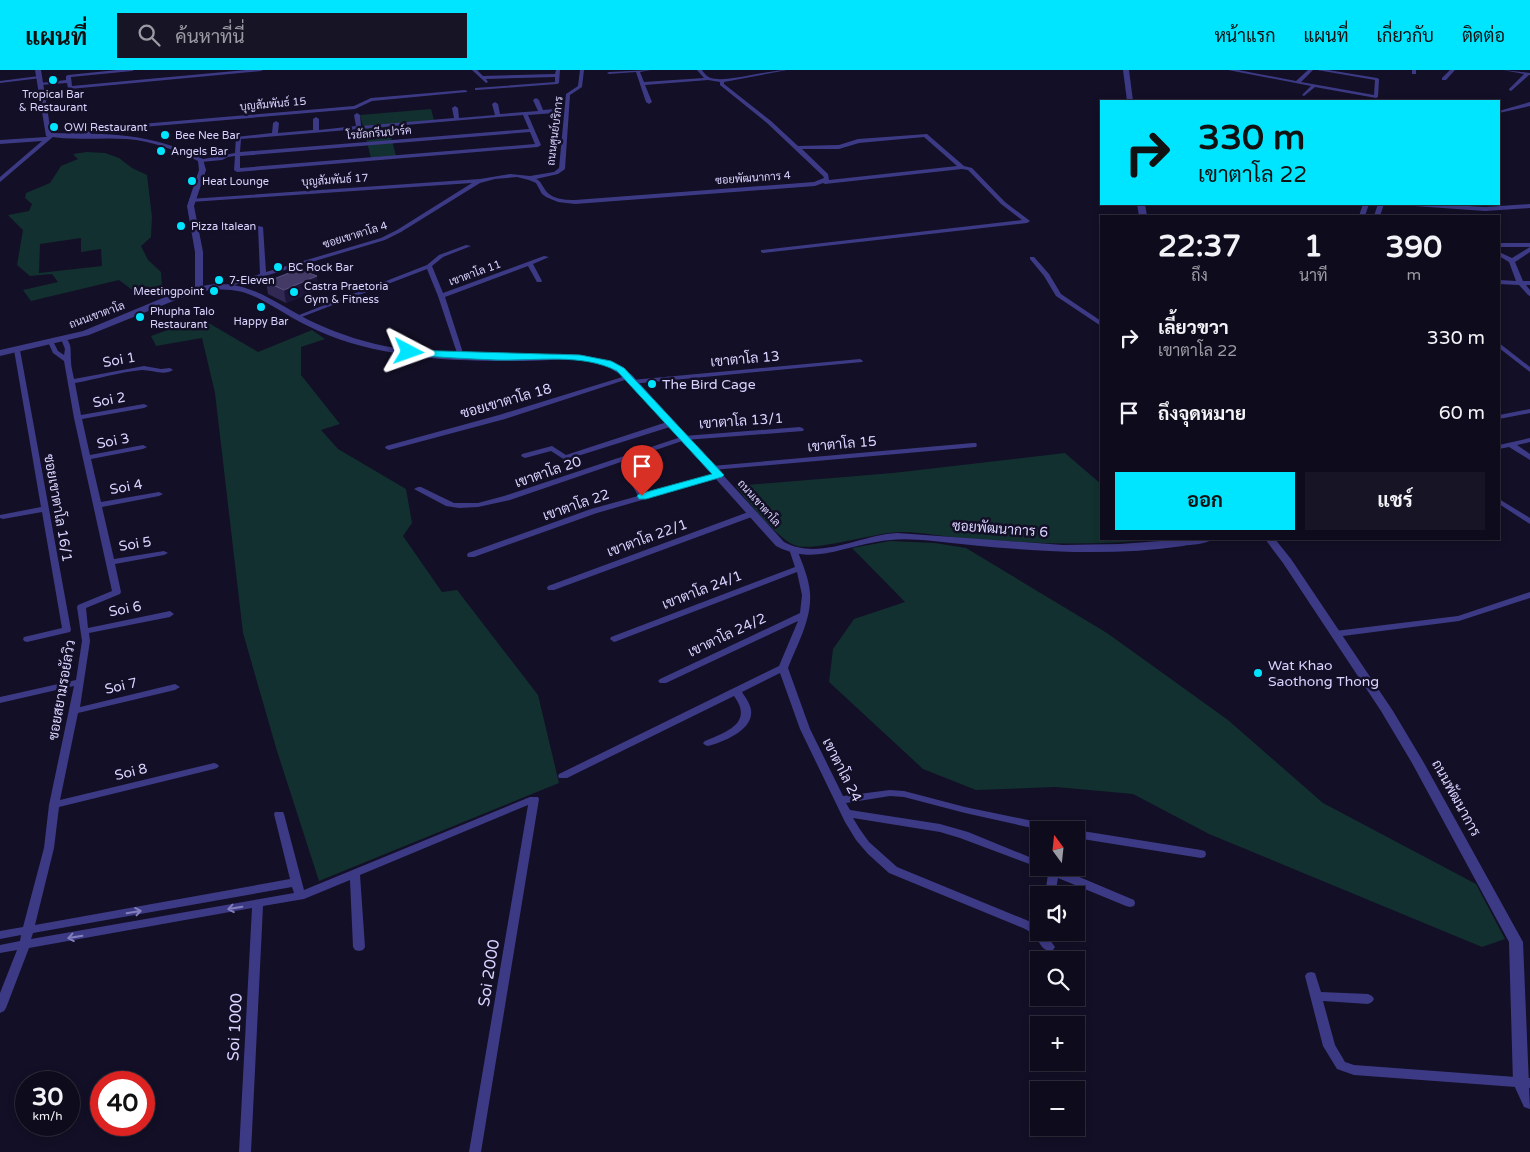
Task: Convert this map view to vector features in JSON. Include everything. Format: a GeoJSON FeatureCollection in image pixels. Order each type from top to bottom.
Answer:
{"type":"FeatureCollection","features":[{"type":"Feature","properties":{"kind":"street"},"geometry":{"type":"LineString","coordinates":[[132,70],[68,76],[70,88],[261,70]]}},
{"type":"Feature","properties":{"kind":"street"},"geometry":{"type":"LineString","coordinates":[[474,70],[492,88]]}},
{"type":"Feature","properties":{"kind":"street"},"geometry":{"type":"LineString","coordinates":[[511,70],[511,86]]}},
{"type":"Feature","properties":{"kind":"street","name":"ถนนศูนย์บริการ"},"geometry":{"type":"LineString","coordinates":[[531,178],[556,173],[562,169],[568,94],[580,87],[582,70]]}},
{"type":"Feature","properties":{"kind":"street"},"geometry":{"type":"LineString","coordinates":[[637,70],[649,102]]}},
{"type":"Feature","properties":{"kind":"street"},"geometry":{"type":"LineString","coordinates":[[609,73],[649,70]]}},
{"type":"Feature","properties":{"kind":"street"},"geometry":{"type":"LineString","coordinates":[[699,70],[708,79]]}},
{"type":"Feature","properties":{"kind":"street"},"geometry":{"type":"LineString","coordinates":[[643,84],[708,79],[722,81],[786,70]]}},
{"type":"Feature","properties":{"kind":"street"},"geometry":{"type":"LineString","coordinates":[[1126,70],[1130,100]]}},
{"type":"Feature","properties":{"kind":"street"},"geometry":{"type":"LineString","coordinates":[[1230,70],[1297,84],[1376,97],[1377,79],[1319,70]]}},
{"type":"Feature","properties":{"kind":"street"},"geometry":{"type":"LineString","coordinates":[[1297,84],[1311,70]]}},
{"type":"Feature","properties":{"kind":"street"},"geometry":{"type":"LineString","coordinates":[[1444,79],[1453,70]]}},
{"type":"Feature","properties":{"kind":"street"},"geometry":{"type":"LineString","coordinates":[[1505,70],[1528,74]]}},
{"type":"Feature","properties":{"kind":"street"},"geometry":{"type":"LineString","coordinates":[[477,89],[557,83],[557,72],[482,78]]}},
{"type":"Feature","properties":{"kind":"street"},"geometry":{"type":"LineString","coordinates":[[1511,90],[1528,74]]}},
{"type":"Feature","properties":{"kind":"street"},"geometry":{"type":"LineString","coordinates":[[2,82],[39,78],[69,82]]}},
{"type":"Feature","properties":{"kind":"street"},"geometry":{"type":"LineString","coordinates":[[39,78],[46,133],[49,138]]}},
{"type":"Feature","properties":{"kind":"street","name":"ซอยพัฒนาการ 4"},"geometry":{"type":"LineString","coordinates":[[531,178],[538,182],[540,190],[548,197],[559,201],[575,202],[825,182],[827,179],[826,175],[769,122],[722,84],[722,81]]}},
{"type":"Feature","properties":{"kind":"street"},"geometry":{"type":"LineString","coordinates":[[1304,95],[1314,86]]}},
{"type":"Feature","properties":{"kind":"street","name":"บุญสัมพันธ์ 15"},"geometry":{"type":"LineString","coordinates":[[83,136],[94,130],[355,107],[371,100],[465,91]]}},
{"type":"Feature","properties":{"kind":"street"},"geometry":{"type":"LineString","coordinates":[[1357,100],[1362,95]]}},
{"type":"Feature","properties":{"kind":"street"},"geometry":{"type":"LineString","coordinates":[[536,100],[541,112]]}},
{"type":"Feature","properties":{"kind":"street"},"geometry":{"type":"LineString","coordinates":[[495,104],[498,116]]}},
{"type":"Feature","properties":{"kind":"street"},"geometry":{"type":"LineString","coordinates":[[1500,112],[1530,104]]}},
{"type":"Feature","properties":{"kind":"street"},"geometry":{"type":"LineString","coordinates":[[455,108],[457,119]]}},
{"type":"Feature","properties":{"kind":"street"},"geometry":{"type":"LineString","coordinates":[[524,114],[538,144],[237,170],[238,138],[555,111]]}},
{"type":"Feature","properties":{"kind":"street"},"geometry":{"type":"LineString","coordinates":[[357,115],[359,127]]}},
{"type":"Feature","properties":{"kind":"street"},"geometry":{"type":"LineString","coordinates":[[316,119],[316,131]]}},
{"type":"Feature","properties":{"kind":"street"},"geometry":{"type":"LineString","coordinates":[[275,135],[276,123]]}},
{"type":"Feature","properties":{"kind":"street","name":"โรยัลกรีนปาร์ค"},"geometry":{"type":"LineString","coordinates":[[198,158],[222,158],[227,155],[238,154],[532,130]]}},
{"type":"Feature","properties":{"kind":"street"},"geometry":{"type":"LineString","coordinates":[[797,148],[839,147],[858,141],[927,135],[962,167]]}},
{"type":"Feature","properties":{"kind":"street"},"geometry":{"type":"LineString","coordinates":[[0,142],[83,136],[129,137],[151,141],[198,158],[203,169],[191,200],[190,212],[197,239],[201,270],[199,290]]}},
{"type":"Feature","properties":{"kind":"street"},"geometry":{"type":"LineString","coordinates":[[0,180],[49,138]]}},
{"type":"Feature","properties":{"kind":"street"},"geometry":{"type":"LineString","coordinates":[[763,251],[1027,221],[1003,203],[970,169],[962,167],[825,182]]}},
{"type":"Feature","properties":{"kind":"street"},"geometry":{"type":"LineString","coordinates":[[480,180],[511,176],[531,178]]}},
{"type":"Feature","properties":{"kind":"street","name":"บุญสัมพันธ์ 17"},"geometry":{"type":"LineString","coordinates":[[191,200],[480,180]]}},
{"type":"Feature","properties":{"kind":"street","name":"ซอยเขาตาโล 4"},"geometry":{"type":"LineString","coordinates":[[226,286],[383,238],[399,231],[480,180]]}},
{"type":"Feature","properties":{"kind":"street"},"geometry":{"type":"LineString","coordinates":[[1428,205],[1485,209],[1530,206]]}},
{"type":"Feature","properties":{"kind":"street"},"geometry":{"type":"LineString","coordinates":[[260,228],[263,274]]}},
{"type":"Feature","properties":{"kind":"street"},"geometry":{"type":"LineString","coordinates":[[1500,245],[1530,247]]}},
{"type":"Feature","properties":{"kind":"street"},"geometry":{"type":"LineString","coordinates":[[298,317],[429,266],[441,256],[468,246]]}},
{"type":"Feature","properties":{"kind":"street"},"geometry":{"type":"LineString","coordinates":[[1512,261],[1530,247]]}},
{"type":"Feature","properties":{"kind":"street"},"geometry":{"type":"LineString","coordinates":[[1500,255],[1512,261],[1520,282],[1530,294]]}},
{"type":"Feature","properties":{"kind":"street","name":"เขาตาโล 11"},"geometry":{"type":"LineString","coordinates":[[461,356],[441,296],[546,257]]}},
{"type":"Feature","properties":{"kind":"street"},"geometry":{"type":"LineString","coordinates":[[1032,258],[1047,275],[1058,295],[1100,323]]}},
{"type":"Feature","properties":{"kind":"street"},"geometry":{"type":"LineString","coordinates":[[529,263],[539,280]]}},
{"type":"Feature","properties":{"kind":"street"},"geometry":{"type":"LineString","coordinates":[[429,266],[441,296]]}},
{"type":"Feature","properties":{"kind":"street"},"geometry":{"type":"LineString","coordinates":[[1500,282],[1530,283]]}},
{"type":"Feature","properties":{"kind":"street","name":"ถนนเขาตาโล"},"geometry":{"type":"LineString","coordinates":[[0,353],[92,331],[173,298],[199,290],[226,286],[251,291],[322,330],[371,346],[409,352],[461,356],[580,358],[608,362],[630,380],[754,512],[780,544],[794,552]]}},
{"type":"Feature","properties":{"kind":"street"},"geometry":{"type":"LineString","coordinates":[[51,342],[55,352],[66,360],[68,349],[64,339]]}},
{"type":"Feature","properties":{"kind":"street"},"geometry":{"type":"LineString","coordinates":[[1500,346],[1530,370]]}},
{"type":"Feature","properties":{"kind":"street","name":"ซอยเขาตาโล 16/1"},"geometry":{"type":"LineString","coordinates":[[17,350],[67,630],[27,640]]}},
{"type":"Feature","properties":{"kind":"street","name":"ซอยสยามรอยัลวิว"},"geometry":{"type":"LineString","coordinates":[[0,1008],[24,946],[49,848],[54,805],[80,682],[86,641],[81,607],[117,592],[66,360]]}},
{"type":"Feature","properties":{"kind":"street","name":"เขาตาโล 13"},"geometry":{"type":"LineString","coordinates":[[630,380],[860,361]]}},
{"type":"Feature","properties":{"kind":"street","name":"Soi 1"},"geometry":{"type":"LineString","coordinates":[[72,381],[144,368],[161,371],[170,370]]}},
{"type":"Feature","properties":{"kind":"street","name":"ซอยเขาตาโล 18"},"geometry":{"type":"LineString","coordinates":[[389,448],[630,380]]}},
{"type":"Feature","properties":{"kind":"street","name":"Soi 2"},"geometry":{"type":"LineString","coordinates":[[78,418],[144,406]]}},
{"type":"Feature","properties":{"kind":"street"},"geometry":{"type":"LineString","coordinates":[[1500,417],[1530,411]]}},
{"type":"Feature","properties":{"kind":"street"},"geometry":{"type":"LineString","coordinates":[[525,456],[552,448],[565,458],[670,424]]}},
{"type":"Feature","properties":{"kind":"street","name":"เขาตาโล 13/1"},"geometry":{"type":"LineString","coordinates":[[684,438],[800,429]]}},
{"type":"Feature","properties":{"kind":"street","name":"เขาตาโล 20"},"geometry":{"type":"LineString","coordinates":[[418,489],[444,502],[459,506],[487,503],[508,498],[684,438]]}},
{"type":"Feature","properties":{"kind":"street"},"geometry":{"type":"LineString","coordinates":[[1500,447],[1530,440]]}},
{"type":"Feature","properties":{"kind":"street"},"geometry":{"type":"LineString","coordinates":[[1510,444],[1530,458]]}},
{"type":"Feature","properties":{"kind":"street","name":"เขาตาโล 15"},"geometry":{"type":"LineString","coordinates":[[716,472],[973,445]]}},
{"type":"Feature","properties":{"kind":"street","name":"Soi 3"},"geometry":{"type":"LineString","coordinates":[[87,458],[143,447]]}},
{"type":"Feature","properties":{"kind":"street","name":"เขาตาโล 22"},"geometry":{"type":"LineString","coordinates":[[471,555],[594,511],[716,472]]}},
{"type":"Feature","properties":{"kind":"street"},"geometry":{"type":"LineString","coordinates":[[635,483],[642,496]]}},
{"type":"Feature","properties":{"kind":"street","name":"Soi 4"},"geometry":{"type":"LineString","coordinates":[[98,505],[159,494]]}},
{"type":"Feature","properties":{"kind":"street"},"geometry":{"type":"LineString","coordinates":[[1500,502],[1530,522]]}},
{"type":"Feature","properties":{"kind":"street"},"geometry":{"type":"LineString","coordinates":[[3,517],[45,509]]}},
{"type":"Feature","properties":{"kind":"street","name":"เขาตาโล 22/1"},"geometry":{"type":"LineString","coordinates":[[551,588],[754,512]]}},
{"type":"Feature","properties":{"kind":"street","name":"ซอยพัฒนาการ 6"},"geometry":{"type":"LineString","coordinates":[[794,552],[808,554],[886,537],[1104,548],[1155,547],[1200,540]]}},
{"type":"Feature","properties":{"kind":"street","name":"ถนนพัฒนาการ"},"geometry":{"type":"LineString","coordinates":[[1271,540],[1287,561],[1387,711],[1498,906],[1516,942],[1518,1030],[1530,1102]]}},
{"type":"Feature","properties":{"kind":"street"},"geometry":{"type":"LineString","coordinates":[[563,776],[783,668],[794,643],[806,600],[794,552]]}},
{"type":"Feature","properties":{"kind":"street","name":"Soi 5"},"geometry":{"type":"LineString","coordinates":[[110,562],[164,553]]}},
{"type":"Feature","properties":{"kind":"street","name":"เขาตาโล 24/1"},"geometry":{"type":"LineString","coordinates":[[614,639],[799,568]]}},
{"type":"Feature","properties":{"kind":"street"},"geometry":{"type":"LineString","coordinates":[[1335,634],[1458,618],[1530,595]]}},
{"type":"Feature","properties":{"kind":"street","name":"Soi 6"},"geometry":{"type":"LineString","coordinates":[[86,631],[170,614]]}},
{"type":"Feature","properties":{"kind":"street","name":"เขาตาโล 24/2"},"geometry":{"type":"LineString","coordinates":[[663,681],[803,615]]}},
{"type":"Feature","properties":{"kind":"street","name":"เขาตาโล 24"},"geometry":{"type":"LineString","coordinates":[[783,668],[805,729],[846,813],[940,828],[964,835],[1030,861]]}},
{"type":"Feature","properties":{"kind":"street"},"geometry":{"type":"LineString","coordinates":[[0,700],[80,682]]}},
{"type":"Feature","properties":{"kind":"street","name":"Soi 7"},"geometry":{"type":"LineString","coordinates":[[74,711],[175,687]]}},
{"type":"Feature","properties":{"kind":"street"},"geometry":{"type":"LineString","coordinates":[[708,743],[744,724],[748,712],[746,702],[736,691]]}},
{"type":"Feature","properties":{"kind":"street","name":"Soi 8"},"geometry":{"type":"LineString","coordinates":[[54,805],[214,766]]}},
{"type":"Feature","properties":{"kind":"street"},"geometry":{"type":"LineString","coordinates":[[840,800],[904,794],[1030,824]]}},
{"type":"Feature","properties":{"kind":"street","name":"Soi 2000"},"geometry":{"type":"LineString","coordinates":[[355,873],[534,799],[475,1152]]}},
{"type":"Feature","properties":{"kind":"street"},"geometry":{"type":"LineString","coordinates":[[846,813],[854,832],[866,847],[874,856],[893,870],[1027,925],[1037,931],[1050,948]]}},
{"type":"Feature","properties":{"kind":"street"},"geometry":{"type":"LineString","coordinates":[[279,814],[300,896]]}},
{"type":"Feature","properties":{"kind":"street"},"geometry":{"type":"LineString","coordinates":[[1085,835],[1201,854]]}},
{"type":"Feature","properties":{"kind":"street"},"geometry":{"type":"LineString","coordinates":[[0,949],[300,896],[355,873],[359,947]]}},
{"type":"Feature","properties":{"kind":"street"},"geometry":{"type":"LineString","coordinates":[[1066,876],[1130,903]]}},
{"type":"Feature","properties":{"kind":"street"},"geometry":{"type":"LineString","coordinates":[[0,935],[297,882]]}},
{"type":"Feature","properties":{"kind":"street","name":"Soi 1000"},"geometry":{"type":"LineString","coordinates":[[245,1152],[258,904]]}},
{"type":"Feature","properties":{"kind":"street"},"geometry":{"type":"LineString","coordinates":[[1310,976],[1329,1046],[1341,1066],[1354,1070],[1526,1083]]}},
{"type":"Feature","properties":{"kind":"street"},"geometry":{"type":"LineString","coordinates":[[1316,996],[1368,999]]}},
{"type":"Feature","properties":{"kind":"green space"},"geometry":{"type":"Polygon","coordinates":[[[431,109],[434,120],[388,125],[396,156],[371,158],[360,115],[431,109]]]}},
{"type":"Feature","properties":{"kind":"green space"},"geometry":{"type":"Polygon","coordinates":[[[87,152],[105,153],[119,158],[132,168],[147,175],[152,217],[151,237],[141,246],[148,260],[161,272],[162,285],[135,292],[119,280],[31,301],[23,290],[58,282],[52,274],[30,276],[17,265],[23,230],[8,215],[29,211],[32,204],[25,198],[26,193],[50,183],[61,166],[78,159],[73,154],[87,152]],[[81,238],[40,244],[39,273],[102,266],[101,249],[81,252],[81,238]]]}},
{"type":"Feature","properties":{"kind":"green space"},"geometry":{"type":"Polygon","coordinates":[[[207,322],[258,352],[312,330],[325,339],[301,347],[301,375],[340,424],[321,430],[338,449],[406,489],[412,523],[403,536],[442,592],[457,590],[538,695],[559,783],[319,881],[277,751],[243,633],[215,393],[202,338],[156,346],[151,336],[173,328],[207,322]]]}},
{"type":"Feature","properties":{"kind":"green space"},"geometry":{"type":"Polygon","coordinates":[[[1065,453],[1100,483],[1100,540],[1143,540],[1109,543],[1018,542],[901,532],[802,547],[794,545],[779,535],[735,486],[893,473],[1065,453]]]}},
{"type":"Feature","properties":{"kind":"green space"},"geometry":{"type":"Polygon","coordinates":[[[890,541],[935,543],[966,548],[1107,633],[1228,720],[1323,803],[1476,884],[1505,939],[1482,947],[1209,834],[1133,794],[1056,787],[976,790],[923,769],[829,682],[833,649],[854,619],[905,602],[852,548],[890,541]]]}},
{"type":"Feature","properties":{"kind":"building"},"geometry":{"type":"Polygon","coordinates":[[[299,269],[317,276],[284,290],[266,282],[299,269]]]}},
{"type":"Feature","properties":{"kind":"place","name":"Tropical Bar & Restaurant"},"geometry":{"type":"Point","coordinates":[53,80]}},
{"type":"Feature","properties":{"kind":"place","name":"OWI Restaurant"},"geometry":{"type":"Point","coordinates":[54,127]}},
{"type":"Feature","properties":{"kind":"place","name":"Bee Nee Bar"},"geometry":{"type":"Point","coordinates":[165,135]}},
{"type":"Feature","properties":{"kind":"place","name":"Angels Bar"},"geometry":{"type":"Point","coordinates":[161,151]}},
{"type":"Feature","properties":{"kind":"place","name":"Heat Lounge"},"geometry":{"type":"Point","coordinates":[192,181]}},
{"type":"Feature","properties":{"kind":"place","name":"Pizza Italean"},"geometry":{"type":"Point","coordinates":[181,226]}},
{"type":"Feature","properties":{"kind":"place","name":"BC Rock Bar"},"geometry":{"type":"Point","coordinates":[278,267]}},
{"type":"Feature","properties":{"kind":"place","name":"7-Eleven"},"geometry":{"type":"Point","coordinates":[219,280]}},
{"type":"Feature","properties":{"kind":"place","name":"Meetingpoint"},"geometry":{"type":"Point","coordinates":[214,291]}},
{"type":"Feature","properties":{"kind":"place","name":"Castra Praetoria Gym & Fitness"},"geometry":{"type":"Point","coordinates":[294,292]}},
{"type":"Feature","properties":{"kind":"place","name":"Happy Bar"},"geometry":{"type":"Point","coordinates":[261,307]}},
{"type":"Feature","properties":{"kind":"place","name":"Phupha Talo Restaurant"},"geometry":{"type":"Point","coordinates":[140,317]}},
{"type":"Feature","properties":{"kind":"place","name":"The Bird Cage"},"geometry":{"type":"Point","coordinates":[652,384]}},
{"type":"Feature","properties":{"kind":"place","name":"Wat Khao Saothong Thong"},"geometry":{"type":"Point","coordinates":[1258,673]}},
{"type":"Feature","properties":{"kind":"route"},"geometry":{"type":"LineString","coordinates":[[409,352],[461,356],[580,358],[608,362],[629,377],[660,413],[719,475],[642,496]]}}]}
